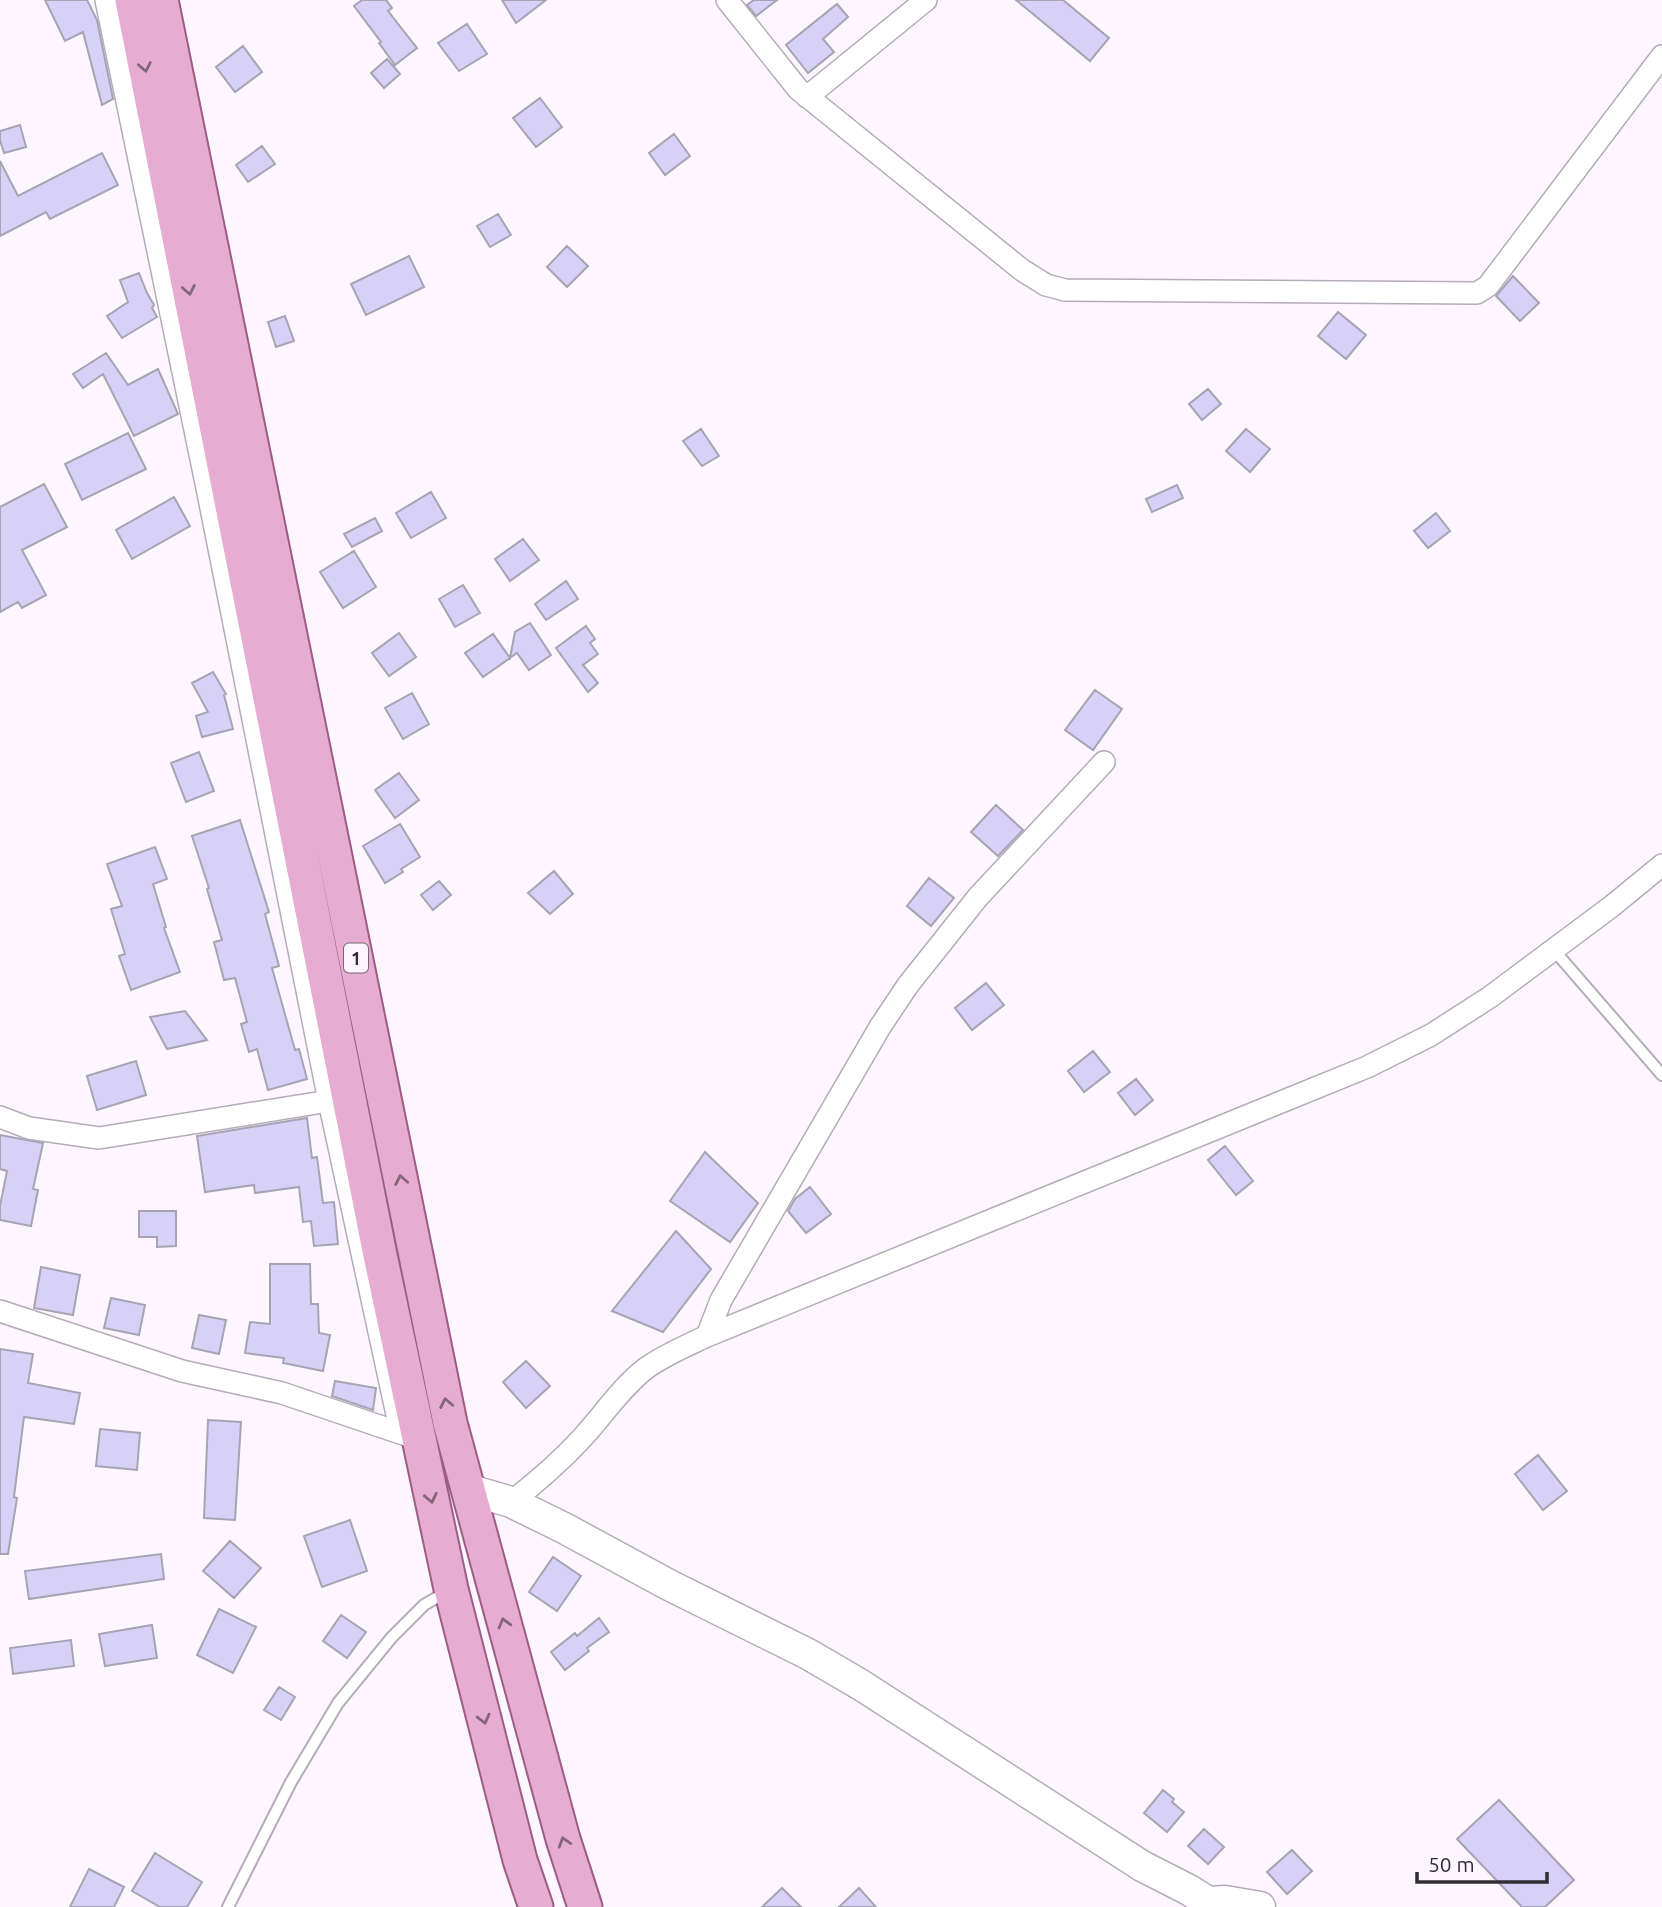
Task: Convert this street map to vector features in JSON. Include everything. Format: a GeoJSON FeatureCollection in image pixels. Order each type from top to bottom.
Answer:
{"type":"FeatureCollection","features":[{"type":"Feature","properties":{"kind":"main road","name":"1"},"geometry":{"type":"LineString","coordinates":[[132,0],[377,1241],[410,1436],[520,1860],[536,1907]]}},
{"type":"Feature","properties":{"kind":"main road","name":"1"},"geometry":{"type":"LineString","coordinates":[[161,0],[447,1410],[563,1839],[585,1907]]}},
{"type":"Feature","properties":{"kind":"street"},"geometry":{"type":"LineString","coordinates":[[106,0],[209,496],[329,1101],[410,1436]]}},
{"type":"Feature","properties":{"kind":"street"},"geometry":{"type":"LineString","coordinates":[[727,0],[807,97],[1022,270],[1046,285],[1065,290],[1477,293],[1488,286],[1662,56]]}},
{"type":"Feature","properties":{"kind":"street"},"geometry":{"type":"LineString","coordinates":[[807,97],[926,0]]}},
{"type":"Feature","properties":{"kind":"street"},"geometry":{"type":"LineString","coordinates":[[707,1336],[721,1300],[880,1027],[908,985],[978,897],[1104,762]]}},
{"type":"Feature","properties":{"kind":"street"},"geometry":{"type":"LineString","coordinates":[[511,1502],[547,1474],[644,1370],[662,1357],[707,1336],[1367,1067],[1441,1029],[1490,997],[1662,865]]}},
{"type":"Feature","properties":{"kind":"street"},"geometry":{"type":"LineString","coordinates":[[0,1117],[29,1128],[99,1138],[329,1101]]}},
{"type":"Feature","properties":{"kind":"street"},"geometry":{"type":"LineString","coordinates":[[0,1311],[182,1371],[282,1393],[410,1436]]}},
{"type":"Feature","properties":{"kind":"street"},"geometry":{"type":"LineString","coordinates":[[467,1489],[511,1502],[818,1660],[862,1685],[1142,1866],[1210,1904],[1225,1901],[1260,1907]]}},
{"type":"Feature","properties":{"kind":"lane"},"geometry":{"type":"LineString","coordinates":[[1553,949],[1662,1075]]}},
{"type":"Feature","properties":{"kind":"lane"},"geometry":{"type":"LineString","coordinates":[[228,1907],[290,1782],[338,1703],[391,1637],[424,1605],[451,1589]]}},
{"type":"Feature","properties":{"kind":"building"},"geometry":{"type":"Polygon","coordinates":[[[45,0],[87,0],[97,20],[113,99],[102,105],[83,32],[65,41],[45,0]]]}},
{"type":"Feature","properties":{"kind":"building"},"geometry":{"type":"Polygon","coordinates":[[[362,0],[386,0],[392,8],[388,11],[417,48],[395,65],[354,6],[362,0]]]}},
{"type":"Feature","properties":{"kind":"building"},"geometry":{"type":"Polygon","coordinates":[[[502,0],[546,0],[516,23],[502,0]]]}},
{"type":"Feature","properties":{"kind":"building"},"geometry":{"type":"Polygon","coordinates":[[[754,0],[777,0],[756,16],[747,5],[754,0]]]}},
{"type":"Feature","properties":{"kind":"building"},"geometry":{"type":"Polygon","coordinates":[[[1016,0],[1063,0],[1109,38],[1090,61],[1016,0]]]}},
{"type":"Feature","properties":{"kind":"building"},"geometry":{"type":"Polygon","coordinates":[[[837,4],[848,17],[823,39],[834,52],[808,73],[786,45],[837,4]]]}},
{"type":"Feature","properties":{"kind":"building"},"geometry":{"type":"Polygon","coordinates":[[[467,24],[487,54],[459,71],[438,43],[467,24]]]}},
{"type":"Feature","properties":{"kind":"building"},"geometry":{"type":"Polygon","coordinates":[[[243,46],[262,72],[235,92],[216,67],[243,46]]]}},
{"type":"Feature","properties":{"kind":"building"},"geometry":{"type":"Polygon","coordinates":[[[387,59],[400,74],[384,88],[371,73],[387,59]]]}},
{"type":"Feature","properties":{"kind":"building"},"geometry":{"type":"Polygon","coordinates":[[[540,98],[562,127],[536,147],[513,118],[540,98]]]}},
{"type":"Feature","properties":{"kind":"building"},"geometry":{"type":"Polygon","coordinates":[[[20,125],[26,147],[4,153],[0,131],[20,125]]]}},
{"type":"Feature","properties":{"kind":"building"},"geometry":{"type":"Polygon","coordinates":[[[674,134],[690,156],[665,175],[649,153],[674,134]]]}},
{"type":"Feature","properties":{"kind":"building"},"geometry":{"type":"Polygon","coordinates":[[[262,146],[275,164],[248,182],[236,165],[262,146]]]}},
{"type":"Feature","properties":{"kind":"building"},"geometry":{"type":"Polygon","coordinates":[[[102,153],[118,185],[50,219],[46,212],[0,236],[0,161],[18,196],[102,153]]]}},
{"type":"Feature","properties":{"kind":"building"},"geometry":{"type":"Polygon","coordinates":[[[498,214],[511,235],[490,247],[477,226],[498,214]]]}},
{"type":"Feature","properties":{"kind":"building"},"geometry":{"type":"Polygon","coordinates":[[[567,246],[588,266],[567,287],[547,267],[567,246]]]}},
{"type":"Feature","properties":{"kind":"building"},"geometry":{"type":"Polygon","coordinates":[[[409,256],[424,287],[366,315],[351,284],[409,256]]]}},
{"type":"Feature","properties":{"kind":"building"},"geometry":{"type":"Polygon","coordinates":[[[139,273],[157,317],[122,338],[107,316],[128,302],[120,280],[139,273]]]}},
{"type":"Feature","properties":{"kind":"building"},"geometry":{"type":"Polygon","coordinates":[[[1513,276],[1539,303],[1520,321],[1496,296],[1513,276]]]}},
{"type":"Feature","properties":{"kind":"building"},"geometry":{"type":"Polygon","coordinates":[[[1338,312],[1366,335],[1346,359],[1318,336],[1338,312]]]}},
{"type":"Feature","properties":{"kind":"building"},"geometry":{"type":"Polygon","coordinates":[[[285,316],[294,341],[276,347],[268,322],[285,316]]]}},
{"type":"Feature","properties":{"kind":"building"},"geometry":{"type":"Polygon","coordinates":[[[106,353],[128,385],[158,369],[178,414],[134,436],[103,374],[83,388],[73,374],[106,353]]]}},
{"type":"Feature","properties":{"kind":"building"},"geometry":{"type":"Polygon","coordinates":[[[1208,389],[1221,404],[1202,420],[1189,404],[1208,389]]]}},
{"type":"Feature","properties":{"kind":"building"},"geometry":{"type":"Polygon","coordinates":[[[701,429],[719,456],[702,466],[683,441],[701,429]]]}},
{"type":"Feature","properties":{"kind":"building"},"geometry":{"type":"Polygon","coordinates":[[[1246,429],[1270,449],[1250,472],[1226,451],[1246,429]]]}},
{"type":"Feature","properties":{"kind":"building"},"geometry":{"type":"Polygon","coordinates":[[[128,433],[146,469],[82,500],[65,464],[128,433]]]}},
{"type":"Feature","properties":{"kind":"building"},"geometry":{"type":"Polygon","coordinates":[[[44,484],[67,527],[22,550],[46,595],[22,608],[18,602],[0,612],[0,507],[44,484]]]}},
{"type":"Feature","properties":{"kind":"building"},"geometry":{"type":"Polygon","coordinates":[[[1177,485],[1183,498],[1152,512],[1146,499],[1177,485]]]}},
{"type":"Feature","properties":{"kind":"building"},"geometry":{"type":"Polygon","coordinates":[[[431,492],[446,518],[411,538],[396,513],[431,492]]]}},
{"type":"Feature","properties":{"kind":"building"},"geometry":{"type":"Polygon","coordinates":[[[174,497],[190,526],[132,559],[116,530],[174,497]]]}},
{"type":"Feature","properties":{"kind":"building"},"geometry":{"type":"Polygon","coordinates":[[[1436,513],[1450,531],[1428,548],[1414,531],[1436,513]]]}},
{"type":"Feature","properties":{"kind":"building"},"geometry":{"type":"Polygon","coordinates":[[[375,518],[382,531],[352,547],[344,534],[375,518]]]}},
{"type":"Feature","properties":{"kind":"building"},"geometry":{"type":"Polygon","coordinates":[[[523,539],[539,560],[510,581],[495,559],[523,539]]]}},
{"type":"Feature","properties":{"kind":"building"},"geometry":{"type":"Polygon","coordinates":[[[354,551],[376,587],[343,608],[320,572],[354,551]]]}},
{"type":"Feature","properties":{"kind":"building"},"geometry":{"type":"Polygon","coordinates":[[[566,581],[578,599],[546,620],[535,604],[566,581]]]}},
{"type":"Feature","properties":{"kind":"building"},"geometry":{"type":"Polygon","coordinates":[[[463,585],[480,613],[455,627],[439,599],[463,585]]]}},
{"type":"Feature","properties":{"kind":"building"},"geometry":{"type":"Polygon","coordinates":[[[530,623],[551,655],[529,670],[517,653],[510,658],[515,632],[530,623]]]}},
{"type":"Feature","properties":{"kind":"building"},"geometry":{"type":"Polygon","coordinates":[[[586,626],[595,639],[590,643],[598,654],[583,665],[598,683],[588,692],[556,648],[586,626]]]}},
{"type":"Feature","properties":{"kind":"building"},"geometry":{"type":"Polygon","coordinates":[[[399,633],[416,657],[389,676],[372,653],[399,633]]]}},
{"type":"Feature","properties":{"kind":"building"},"geometry":{"type":"Polygon","coordinates":[[[493,634],[510,658],[483,677],[465,653],[493,634]]]}},
{"type":"Feature","properties":{"kind":"building"},"geometry":{"type":"Polygon","coordinates":[[[213,672],[226,694],[224,695],[233,729],[202,737],[196,716],[208,712],[192,683],[213,672]]]}},
{"type":"Feature","properties":{"kind":"building"},"geometry":{"type":"Polygon","coordinates":[[[1095,690],[1122,709],[1093,750],[1065,730],[1095,690]]]}},
{"type":"Feature","properties":{"kind":"building"},"geometry":{"type":"Polygon","coordinates":[[[412,693],[429,724],[403,739],[385,708],[412,693]]]}},
{"type":"Feature","properties":{"kind":"building"},"geometry":{"type":"Polygon","coordinates":[[[199,752],[214,791],[186,802],[171,763],[199,752]]]}},
{"type":"Feature","properties":{"kind":"building"},"geometry":{"type":"Polygon","coordinates":[[[399,773],[419,800],[395,818],[375,790],[399,773]]]}},
{"type":"Feature","properties":{"kind":"building"},"geometry":{"type":"Polygon","coordinates":[[[996,805],[1023,830],[998,856],[971,832],[996,805]]]}},
{"type":"Feature","properties":{"kind":"building"},"geometry":{"type":"Polygon","coordinates":[[[240,820],[269,912],[265,914],[279,966],[272,968],[295,1050],[299,1049],[307,1079],[268,1090],[257,1049],[249,1052],[241,1024],[247,1022],[235,978],[224,980],[214,942],[222,940],[192,836],[240,820]]]}},
{"type":"Feature","properties":{"kind":"building"},"geometry":{"type":"Polygon","coordinates":[[[400,824],[420,857],[385,883],[363,846],[400,824]]]}},
{"type":"Feature","properties":{"kind":"building"},"geometry":{"type":"Polygon","coordinates":[[[155,847],[167,879],[153,884],[166,927],[164,928],[180,972],[131,990],[119,956],[125,954],[111,909],[122,906],[107,864],[155,847]]]}},
{"type":"Feature","properties":{"kind":"building"},"geometry":{"type":"Polygon","coordinates":[[[554,871],[573,894],[550,914],[528,893],[554,871]]]}},
{"type":"Feature","properties":{"kind":"building"},"geometry":{"type":"Polygon","coordinates":[[[929,878],[954,898],[931,926],[907,906],[929,878]]]}},
{"type":"Feature","properties":{"kind":"building"},"geometry":{"type":"Polygon","coordinates":[[[439,881],[451,895],[433,910],[421,895],[439,881]]]}},
{"type":"Feature","properties":{"kind":"building"},"geometry":{"type":"Polygon","coordinates":[[[986,983],[1004,1005],[972,1030],[955,1008],[986,983]]]}},
{"type":"Feature","properties":{"kind":"building"},"geometry":{"type":"Polygon","coordinates":[[[185,1011],[207,1040],[167,1049],[150,1017],[185,1011]]]}},
{"type":"Feature","properties":{"kind":"building"},"geometry":{"type":"Polygon","coordinates":[[[1093,1051],[1110,1072],[1084,1092],[1068,1071],[1093,1051]]]}},
{"type":"Feature","properties":{"kind":"building"},"geometry":{"type":"Polygon","coordinates":[[[136,1061],[146,1095],[97,1110],[87,1076],[136,1061]]]}},
{"type":"Feature","properties":{"kind":"building"},"geometry":{"type":"Polygon","coordinates":[[[1136,1079],[1153,1100],[1135,1115],[1118,1093],[1136,1079]]]}},
{"type":"Feature","properties":{"kind":"building"},"geometry":{"type":"Polygon","coordinates":[[[307,1118],[312,1158],[317,1157],[323,1203],[334,1202],[338,1244],[314,1246],[311,1221],[303,1222],[299,1187],[255,1193],[254,1185],[205,1192],[197,1136],[307,1118]]]}},
{"type":"Feature","properties":{"kind":"building"},"geometry":{"type":"Polygon","coordinates":[[[0,1135],[43,1143],[33,1189],[38,1190],[31,1226],[0,1220],[7,1171],[0,1169],[0,1135]]]}},
{"type":"Feature","properties":{"kind":"building"},"geometry":{"type":"Polygon","coordinates":[[[1225,1146],[1253,1181],[1236,1195],[1208,1160],[1225,1146]]]}},
{"type":"Feature","properties":{"kind":"building"},"geometry":{"type":"Polygon","coordinates":[[[705,1152],[758,1203],[730,1242],[670,1201],[705,1152]]]}},
{"type":"Feature","properties":{"kind":"building"},"geometry":{"type":"Polygon","coordinates":[[[810,1187],[831,1214],[806,1233],[788,1211],[795,1199],[810,1187]]]}},
{"type":"Feature","properties":{"kind":"building"},"geometry":{"type":"Polygon","coordinates":[[[139,1211],[176,1211],[176,1246],[157,1247],[157,1237],[139,1237],[139,1211]]]}},
{"type":"Feature","properties":{"kind":"building"},"geometry":{"type":"Polygon","coordinates":[[[676,1231],[711,1269],[663,1332],[612,1311],[676,1231]]]}},
{"type":"Feature","properties":{"kind":"building"},"geometry":{"type":"Polygon","coordinates":[[[270,1264],[310,1264],[311,1304],[318,1304],[319,1333],[330,1335],[323,1371],[283,1363],[284,1358],[245,1353],[250,1322],[270,1324],[270,1264]]]}},
{"type":"Feature","properties":{"kind":"building"},"geometry":{"type":"Polygon","coordinates":[[[41,1267],[80,1275],[73,1315],[34,1308],[41,1267]]]}},
{"type":"Feature","properties":{"kind":"building"},"geometry":{"type":"Polygon","coordinates":[[[111,1298],[145,1305],[139,1335],[104,1328],[111,1298]]]}},
{"type":"Feature","properties":{"kind":"building"},"geometry":{"type":"Polygon","coordinates":[[[199,1315],[226,1320],[219,1354],[192,1348],[199,1315]]]}},
{"type":"Feature","properties":{"kind":"building"},"geometry":{"type":"Polygon","coordinates":[[[0,1349],[33,1354],[28,1383],[80,1393],[74,1424],[24,1417],[14,1497],[17,1498],[8,1554],[0,1554],[0,1349]]]}},
{"type":"Feature","properties":{"kind":"building"},"geometry":{"type":"Polygon","coordinates":[[[526,1361],[550,1386],[526,1408],[503,1382],[526,1361]]]}},
{"type":"Feature","properties":{"kind":"building"},"geometry":{"type":"Polygon","coordinates":[[[335,1381],[376,1388],[373,1410],[332,1396],[335,1381]]]}},
{"type":"Feature","properties":{"kind":"building"},"geometry":{"type":"Polygon","coordinates":[[[208,1420],[241,1422],[235,1520],[204,1518],[208,1420]]]}},
{"type":"Feature","properties":{"kind":"building"},"geometry":{"type":"Polygon","coordinates":[[[100,1429],[140,1433],[137,1470],[96,1466],[100,1429]]]}},
{"type":"Feature","properties":{"kind":"building"},"geometry":{"type":"Polygon","coordinates":[[[1538,1455],[1567,1491],[1543,1510],[1515,1474],[1538,1455]]]}},
{"type":"Feature","properties":{"kind":"building"},"geometry":{"type":"Polygon","coordinates":[[[350,1520],[367,1571],[322,1587],[304,1536],[350,1520]]]}},
{"type":"Feature","properties":{"kind":"building"},"geometry":{"type":"Polygon","coordinates":[[[230,1541],[261,1568],[234,1598],[203,1571],[230,1541]]]}},
{"type":"Feature","properties":{"kind":"building"},"geometry":{"type":"Polygon","coordinates":[[[161,1554],[164,1579],[29,1599],[25,1571],[161,1554]]]}},
{"type":"Feature","properties":{"kind":"building"},"geometry":{"type":"Polygon","coordinates":[[[553,1557],[581,1576],[557,1611],[529,1592],[553,1557]]]}},
{"type":"Feature","properties":{"kind":"building"},"geometry":{"type":"Polygon","coordinates":[[[219,1609],[256,1627],[233,1673],[197,1655],[219,1609]]]}},
{"type":"Feature","properties":{"kind":"building"},"geometry":{"type":"Polygon","coordinates":[[[341,1615],[366,1632],[347,1658],[323,1641],[341,1615]]]}},
{"type":"Feature","properties":{"kind":"building"},"geometry":{"type":"Polygon","coordinates":[[[599,1618],[609,1632],[587,1648],[589,1651],[565,1670],[551,1652],[599,1618]]]}},
{"type":"Feature","properties":{"kind":"building"},"geometry":{"type":"Polygon","coordinates":[[[152,1625],[157,1658],[105,1666],[99,1634],[152,1625]]]}},
{"type":"Feature","properties":{"kind":"building"},"geometry":{"type":"Polygon","coordinates":[[[71,1640],[74,1666],[13,1674],[10,1648],[71,1640]]]}},
{"type":"Feature","properties":{"kind":"building"},"geometry":{"type":"Polygon","coordinates":[[[279,1687],[295,1697],[281,1720],[264,1710],[279,1687]]]}},
{"type":"Feature","properties":{"kind":"building"},"geometry":{"type":"Polygon","coordinates":[[[1163,1790],[1184,1812],[1167,1832],[1144,1813],[1163,1790]]]}},
{"type":"Feature","properties":{"kind":"building"},"geometry":{"type":"Polygon","coordinates":[[[1499,1800],[1574,1880],[1545,1907],[1522,1907],[1457,1839],[1499,1800]]]}},
{"type":"Feature","properties":{"kind":"building"},"geometry":{"type":"Polygon","coordinates":[[[1204,1829],[1224,1847],[1208,1864],[1188,1846],[1204,1829]]]}},
{"type":"Feature","properties":{"kind":"building"},"geometry":{"type":"Polygon","coordinates":[[[1292,1850],[1312,1871],[1287,1894],[1267,1872],[1292,1850]]]}},
{"type":"Feature","properties":{"kind":"building"},"geometry":{"type":"Polygon","coordinates":[[[155,1853],[202,1882],[187,1907],[160,1907],[132,1891],[155,1853]]]}},
{"type":"Feature","properties":{"kind":"building"},"geometry":{"type":"Polygon","coordinates":[[[89,1869],[124,1887],[114,1907],[70,1907],[89,1869]]]}},
{"type":"Feature","properties":{"kind":"building"},"geometry":{"type":"Polygon","coordinates":[[[782,1888],[801,1907],[762,1907],[782,1888]]]}},
{"type":"Feature","properties":{"kind":"building"},"geometry":{"type":"Polygon","coordinates":[[[859,1888],[876,1907],[839,1907],[859,1888]]]}}]}
